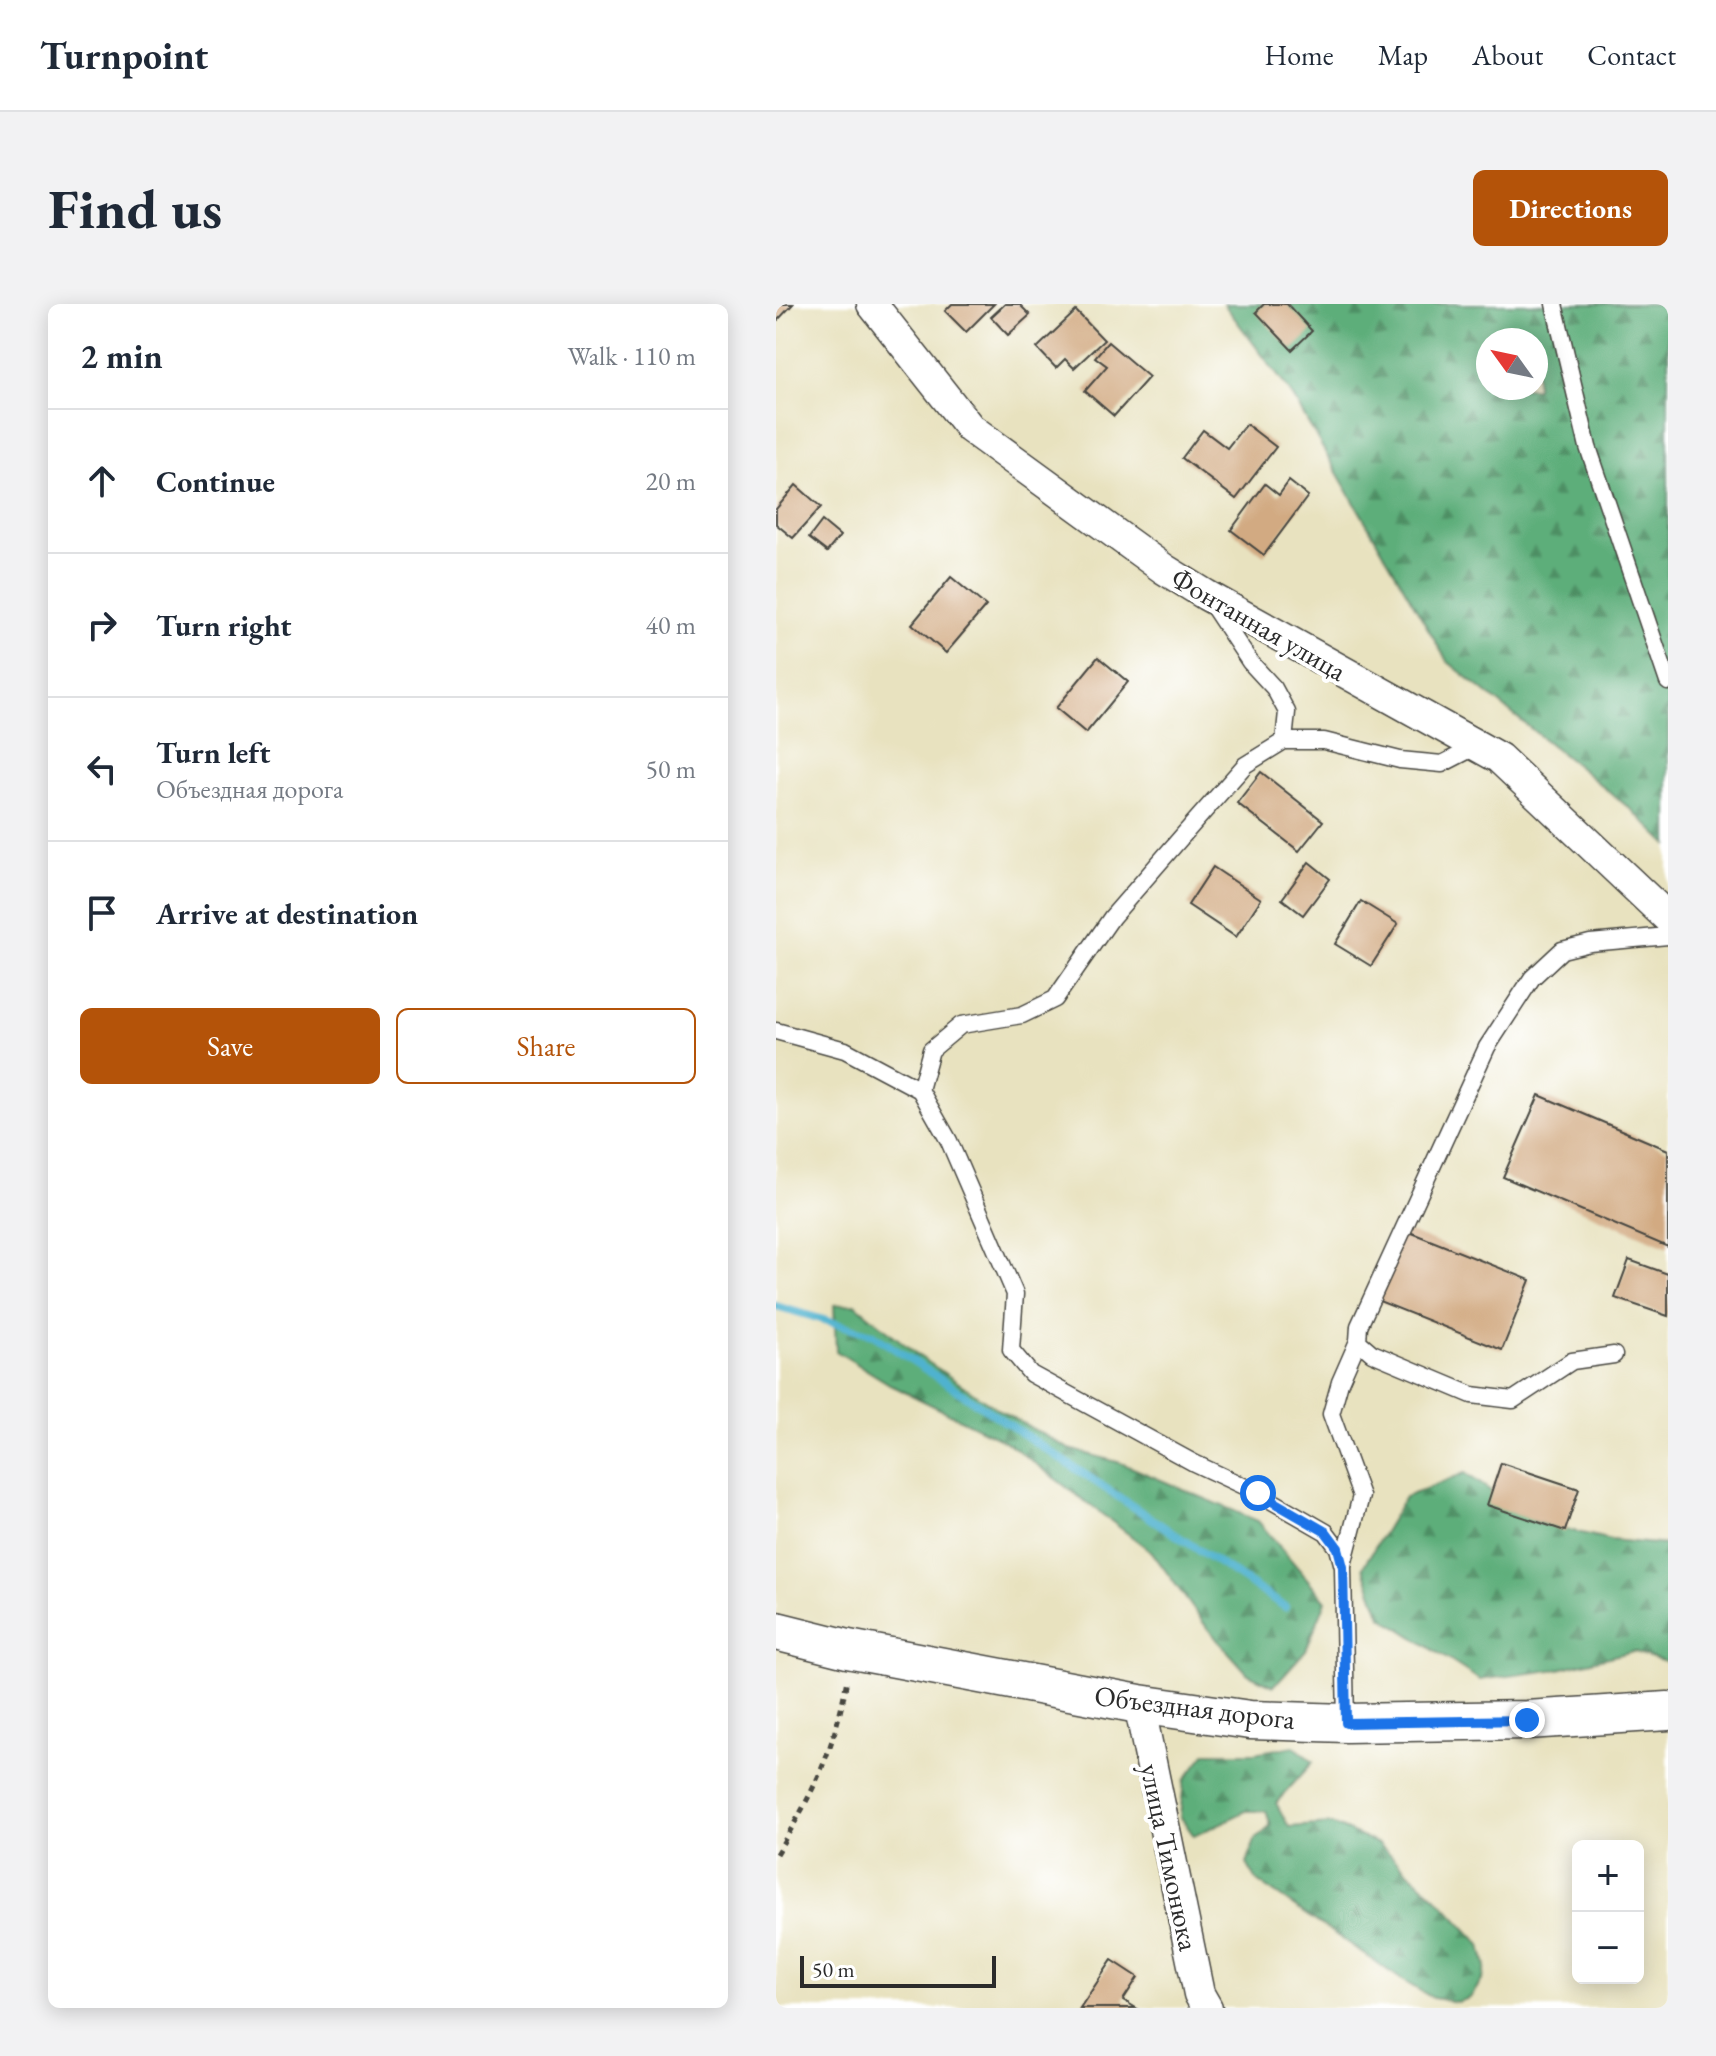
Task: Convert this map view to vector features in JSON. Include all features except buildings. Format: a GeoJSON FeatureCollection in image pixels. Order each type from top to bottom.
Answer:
{"type":"FeatureCollection","features":[{"type":"Feature","properties":{"kind":"street","name":"Фонтанная улица"},"geometry":{"type":"LineString","coordinates":[[872,304],[970,428],[1164,569],[1499,758],[1668,918]]}},
{"type":"Feature","properties":{"kind":"street","name":"Объездная дорога"},"geometry":{"type":"LineString","coordinates":[[776,1631],[853,1650],[1139,1704],[1250,1720],[1346,1723],[1527,1720],[1668,1711]]}},
{"type":"Feature","properties":{"kind":"street","name":"улица Тимонюка"},"geometry":{"type":"LineString","coordinates":[[1139,1704],[1199,1994],[1207,2008]]}},
{"type":"Feature","properties":{"kind":"lane"},"geometry":{"type":"LineString","coordinates":[[1554,304],[1588,447],[1668,682]]}},
{"type":"Feature","properties":{"kind":"lane"},"geometry":{"type":"LineString","coordinates":[[1206,595],[1250,662],[1274,688],[1287,712],[1284,741]]}},
{"type":"Feature","properties":{"kind":"lane"},"geometry":{"type":"LineString","coordinates":[[920,1090],[931,1050],[961,1025],[1022,1015],[1055,999],[1112,917],[1245,765],[1284,741],[1324,741],[1400,760],[1442,764],[1475,747]]}},
{"type":"Feature","properties":{"kind":"lane"},"geometry":{"type":"LineString","coordinates":[[1343,1567],[1361,1496],[1331,1414],[1340,1382],[1358,1341],[1359,1326],[1487,1047],[1532,978],[1562,950],[1590,943],[1668,936]]}},
{"type":"Feature","properties":{"kind":"lane"},"geometry":{"type":"LineString","coordinates":[[776,1031],[845,1050],[920,1090],[949,1141],[1015,1294],[1011,1350],[1031,1374],[1326,1532],[1338,1548],[1343,1567],[1346,1723]]}},
{"type":"Feature","properties":{"kind":"lane"},"geometry":{"type":"LineString","coordinates":[[1358,1341],[1372,1353],[1472,1395],[1513,1400],[1572,1361],[1614,1355]]}},
{"type":"Feature","properties":{"kind":"path"},"geometry":{"type":"LineString","coordinates":[[776,1854],[819,1779],[839,1726],[853,1650]]}},
{"type":"Feature","properties":{"kind":"green space"},"geometry":{"type":"Polygon","coordinates":[[[1224,304],[1668,304],[1668,845],[1633,811],[1447,661],[1290,392],[1224,304]]]}},
{"type":"Feature","properties":{"kind":"green space"},"geometry":{"type":"Polygon","coordinates":[[[855,1304],[919,1356],[1002,1412],[1069,1449],[1121,1463],[1258,1521],[1326,1601],[1306,1650],[1274,1686],[1248,1674],[1208,1629],[1152,1552],[1007,1442],[893,1386],[836,1351],[834,1305],[855,1304]]]}},
{"type":"Feature","properties":{"kind":"green space"},"geometry":{"type":"Polygon","coordinates":[[[1465,1473],[1536,1522],[1611,1540],[1668,1545],[1668,1662],[1633,1651],[1559,1669],[1480,1680],[1381,1616],[1363,1567],[1405,1497],[1465,1473]]]}},
{"type":"Feature","properties":{"kind":"green space"},"geometry":{"type":"Polygon","coordinates":[[[1294,1746],[1313,1762],[1276,1803],[1289,1827],[1331,1824],[1379,1844],[1445,1906],[1481,1945],[1486,1967],[1483,1979],[1470,1998],[1457,2002],[1433,1998],[1257,1881],[1247,1864],[1255,1840],[1271,1826],[1266,1811],[1246,1811],[1194,1836],[1180,1816],[1184,1781],[1206,1753],[1254,1753],[1294,1746]]]}},
{"type":"Feature","properties":{"kind":"waterway"},"geometry":{"type":"LineString","coordinates":[[776,1306],[872,1334],[1285,1607]]}},
{"type":"Feature","properties":{"kind":"route"},"geometry":{"type":"LineString","coordinates":[[1258,1493],[1326,1532],[1338,1548],[1343,1567],[1346,1723],[1527,1720]]}}]}
